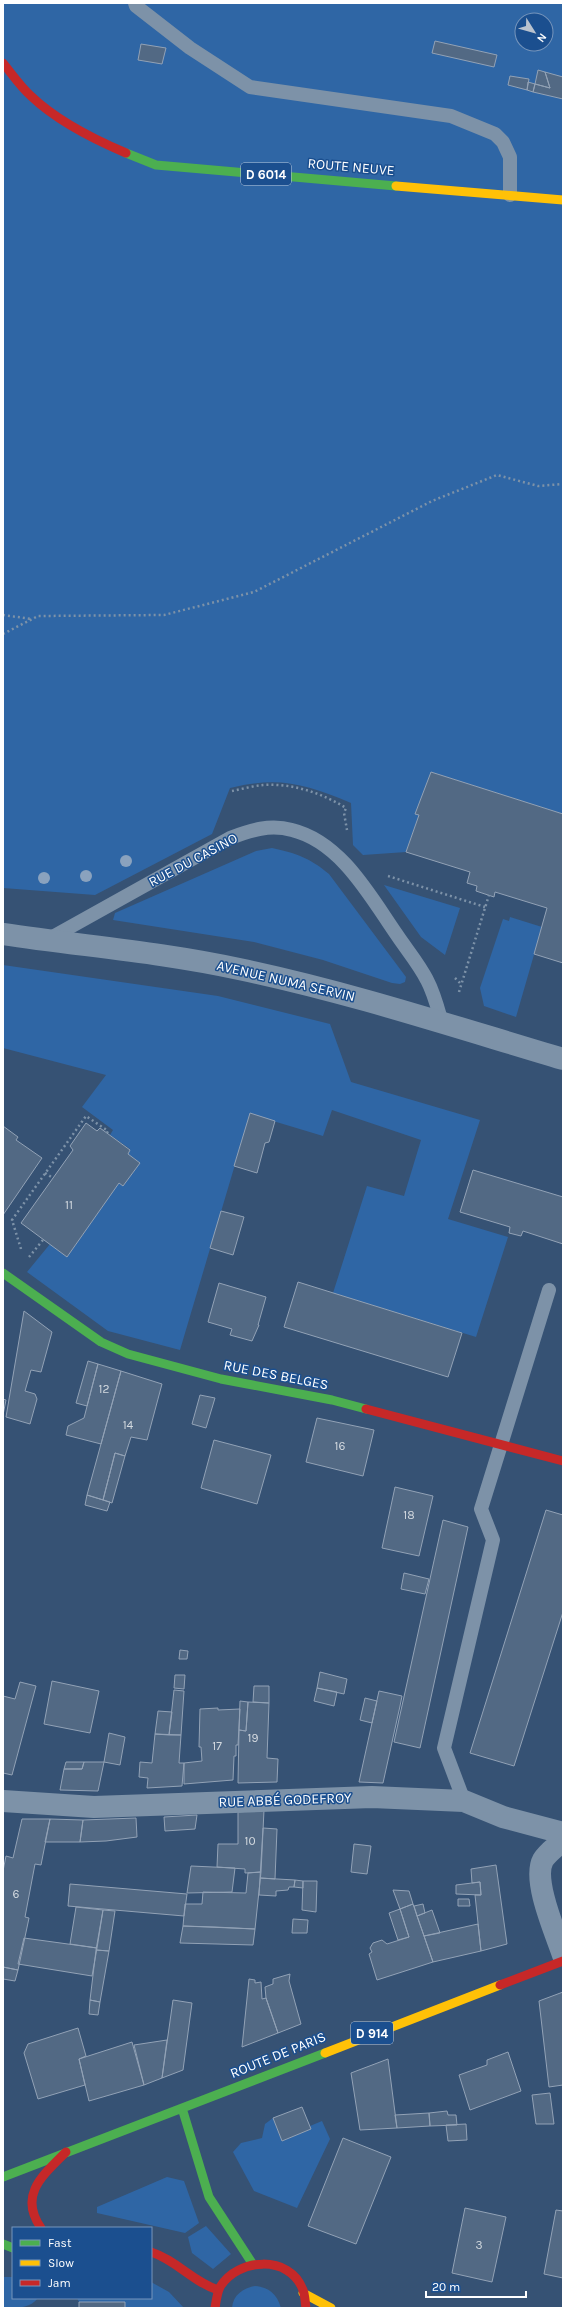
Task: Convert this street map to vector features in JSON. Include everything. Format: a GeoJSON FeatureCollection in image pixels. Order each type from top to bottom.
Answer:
{"type":"FeatureCollection","features":[{"type":"Feature","properties":{"kind":"main road","name":"ROUTE NEUVE"},"geometry":{"type":"LineString","coordinates":[[3,63],[34,99],[82,132],[120,152],[156,165],[563,200]]}},
{"type":"Feature","properties":{"kind":"main road","name":"RUE DES BELGES"},"geometry":{"type":"LineString","coordinates":[[3,1273],[101,1342],[128,1354],[220,1379],[332,1400],[563,1461]]}},
{"type":"Feature","properties":{"kind":"main road","name":"ROUTE DE PARIS"},"geometry":{"type":"LineString","coordinates":[[3,2177],[563,1961]]}},
{"type":"Feature","properties":{"kind":"main road"},"geometry":{"type":"LineString","coordinates":[[182,2108],[209,2197],[252,2263]]}},
{"type":"Feature","properties":{"kind":"main road"},"geometry":{"type":"LineString","coordinates":[[40,2227],[32,2212],[30,2201],[34,2189],[66,2152]]}},
{"type":"Feature","properties":{"kind":"main road"},"geometry":{"type":"LineString","coordinates":[[152,2252],[161,2254],[184,2269],[202,2284],[218,2290]]}},
{"type":"Feature","properties":{"kind":"main road"},"geometry":{"type":"LineString","coordinates":[[215,2308],[218,2290],[226,2277],[238,2268],[252,2263],[263,2263],[283,2269],[292,2275],[303,2293],[306,2308]]}},
{"type":"Feature","properties":{"kind":"main road"},"geometry":{"type":"LineString","coordinates":[[303,2293],[331,2308]]}},
{"type":"Feature","properties":{"kind":"street","name":"AVENUE NUMA SERVIN"},"geometry":{"type":"LineString","coordinates":[[3,934],[128,950],[239,968],[390,1006],[442,1023],[563,1058]]}},
{"type":"Feature","properties":{"kind":"street","name":"RUE ABBÉ GODEFROY"},"geometry":{"type":"LineString","coordinates":[[3,1800],[94,1807],[372,1797],[464,1801],[503,1817],[563,1833]]}},
{"type":"Feature","properties":{"kind":"street"},"geometry":{"type":"LineString","coordinates":[[563,1840],[543,1860],[541,1880],[544,1899],[563,1955]]}},
{"type":"Feature","properties":{"kind":"lane"},"geometry":{"type":"LineString","coordinates":[[134,3],[190,48],[250,87],[451,116],[495,134],[503,142],[510,157],[510,195]]}},
{"type":"Feature","properties":{"kind":"lane","name":"RUE DU CASINO"},"geometry":{"type":"LineString","coordinates":[[47,940],[230,838],[252,830],[267,828],[292,830],[323,844],[337,856],[367,891],[428,981],[442,1023]]}},
{"type":"Feature","properties":{"kind":"lane"},"geometry":{"type":"LineString","coordinates":[[464,1801],[444,1748],[493,1540],[480,1509],[549,1290]]}},
{"type":"Feature","properties":{"kind":"path"},"geometry":{"type":"LineString","coordinates":[[3,634],[38,616],[164,615],[254,592],[432,501],[497,475],[538,486],[563,484]]}},
{"type":"Feature","properties":{"kind":"path"},"geometry":{"type":"LineString","coordinates":[[3,615],[34,619]]}},
{"type":"Feature","properties":{"kind":"path"},"geometry":{"type":"LineString","coordinates":[[380,873],[485,908]]}},
{"type":"Feature","properties":{"kind":"path"},"geometry":{"type":"LineString","coordinates":[[458,996],[489,895]]}},
{"type":"Feature","properties":{"kind":"path"},"geometry":{"type":"LineString","coordinates":[[23,1256],[12,1220],[86,1116],[108,1131],[107,1133]]}},
{"type":"Feature","properties":{"kind":"path"},"geometry":{"type":"LineString","coordinates":[[45,1172],[53,1178]]}},
{"type":"Feature","properties":{"kind":"path"},"geometry":{"type":"LineString","coordinates":[[25,1263],[43,1240]]}},
{"type":"Feature","properties":{"kind":"shaded area"},"geometry":{"type":"Polygon","coordinates":[[[3,3],[563,3],[563,814],[431,772],[416,813],[419,815],[406,852],[363,855],[353,845],[351,803],[320,791],[292,784],[278,782],[247,784],[230,788],[212,834],[95,895],[3,888],[3,3]]]}},
{"type":"Feature","properties":{"kind":"shaded area"},"geometry":{"type":"Polygon","coordinates":[[[272,848],[302,857],[329,874],[406,977],[405,982],[400,984],[392,983],[323,960],[254,942],[113,920],[115,913],[256,851],[272,848]]]}},
{"type":"Feature","properties":{"kind":"shaded area"},"geometry":{"type":"Polygon","coordinates":[[[384,885],[460,908],[445,955],[421,937],[384,885]]]}},
{"type":"Feature","properties":{"kind":"shaded area"},"geometry":{"type":"Polygon","coordinates":[[[510,917],[542,927],[516,1017],[484,1006],[480,988],[503,919],[509,921],[510,917]]]}},
{"type":"Feature","properties":{"kind":"shaded area"},"geometry":{"type":"Polygon","coordinates":[[[3,965],[218,996],[330,1024],[351,1082],[480,1120],[448,1219],[508,1237],[476,1337],[333,1293],[367,1186],[404,1196],[421,1140],[332,1110],[323,1136],[250,1114],[180,1350],[108,1331],[27,1272],[50,1244],[67,1257],[119,1183],[123,1186],[140,1163],[128,1154],[130,1149],[110,1135],[113,1130],[82,1107],[106,1075],[3,1048],[3,965]]]}},
{"type":"Feature","properties":{"kind":"shaded area"},"geometry":{"type":"Polygon","coordinates":[[[273,2118],[282,2141],[311,2129],[310,2126],[322,2121],[330,2139],[297,2208],[254,2191],[233,2152],[241,2143],[262,2138],[265,2124],[273,2118]]]}},
{"type":"Feature","properties":{"kind":"shaded area"},"geometry":{"type":"Polygon","coordinates":[[[167,2177],[184,2181],[199,2223],[185,2233],[97,2213],[97,2207],[167,2177]]]}},
{"type":"Feature","properties":{"kind":"shaded area"},"geometry":{"type":"Polygon","coordinates":[[[206,2226],[231,2254],[213,2269],[192,2253],[188,2237],[206,2226]]]}},
{"type":"Feature","properties":{"kind":"shaded area"},"geometry":{"type":"Polygon","coordinates":[[[3,2277],[12,2277],[12,2299],[37,2299],[35,2302],[27,2306],[3,2308],[3,2277]]]}},
{"type":"Feature","properties":{"kind":"shaded area"},"geometry":{"type":"Polygon","coordinates":[[[152,2283],[169,2292],[184,2308],[125,2308],[125,2302],[79,2302],[78,2299],[152,2299],[152,2283]]]}},
{"type":"Feature","properties":{"kind":"shaded area"},"geometry":{"type":"Polygon","coordinates":[[[255,2286],[272,2292],[281,2308],[232,2308],[234,2299],[239,2293],[246,2288],[255,2286]]]}},
{"type":"Feature","properties":{"kind":"building"},"geometry":{"type":"Polygon","coordinates":[[[435,41],[497,55],[494,67],[432,53],[435,41]]]}},
{"type":"Feature","properties":{"kind":"building"},"geometry":{"type":"Polygon","coordinates":[[[141,44],[166,48],[162,64],[138,60],[141,44]]]}},
{"type":"Feature","properties":{"kind":"building"},"geometry":{"type":"Polygon","coordinates":[[[538,70],[545,72],[550,88],[535,84],[538,70]]]}},
{"type":"Feature","properties":{"kind":"building"},"geometry":{"type":"Polygon","coordinates":[[[545,72],[563,77],[563,99],[533,92],[535,84],[550,88],[545,72]]]}},
{"type":"Feature","properties":{"kind":"building"},"geometry":{"type":"Polygon","coordinates":[[[510,76],[529,79],[527,90],[508,85],[510,76]]]}},
{"type":"Feature","properties":{"kind":"building"},"geometry":{"type":"Polygon","coordinates":[[[528,82],[535,84],[533,92],[527,90],[528,82]]]}},
{"type":"Feature","properties":{"kind":"building"},"geometry":{"type":"Polygon","coordinates":[[[431,772],[563,814],[563,963],[534,954],[547,908],[495,892],[494,897],[476,891],[477,886],[467,883],[470,872],[406,852],[419,815],[415,814],[431,772]]]}},
{"type":"Feature","properties":{"kind":"building"},"geometry":{"type":"Polygon","coordinates":[[[250,1113],[275,1121],[269,1142],[265,1143],[257,1173],[234,1166],[250,1113]]]}},
{"type":"Feature","properties":{"kind":"building"},"geometry":{"type":"Polygon","coordinates":[[[86,1123],[97,1131],[100,1128],[130,1150],[128,1154],[140,1163],[123,1186],[119,1183],[67,1257],[21,1223],[73,1150],[70,1146],[86,1123]]]}},
{"type":"Feature","properties":{"kind":"building"},"geometry":{"type":"Polygon","coordinates":[[[3,1126],[18,1137],[16,1140],[42,1158],[3,1215],[3,1126]]]}},
{"type":"Feature","properties":{"kind":"building"},"geometry":{"type":"Polygon","coordinates":[[[473,1170],[563,1197],[563,1244],[523,1231],[521,1236],[509,1233],[510,1227],[460,1212],[473,1170]]]}},
{"type":"Feature","properties":{"kind":"building"},"geometry":{"type":"Polygon","coordinates":[[[221,1211],[244,1217],[233,1255],[210,1248],[221,1211]]]}},
{"type":"Feature","properties":{"kind":"building"},"geometry":{"type":"Polygon","coordinates":[[[298,1282],[462,1333],[448,1377],[284,1327],[298,1282]]]}},
{"type":"Feature","properties":{"kind":"building"},"geometry":{"type":"Polygon","coordinates":[[[219,1283],[266,1297],[259,1325],[252,1341],[230,1335],[232,1329],[208,1322],[219,1283]]]}},
{"type":"Feature","properties":{"kind":"building"},"geometry":{"type":"Polygon","coordinates":[[[24,1311],[52,1332],[41,1372],[31,1370],[25,1391],[35,1394],[37,1399],[30,1424],[6,1417],[24,1311]]]}},
{"type":"Feature","properties":{"kind":"building"},"geometry":{"type":"Polygon","coordinates":[[[88,1361],[98,1364],[87,1406],[76,1403],[88,1361]]]}},
{"type":"Feature","properties":{"kind":"building"},"geometry":{"type":"Polygon","coordinates":[[[98,1364],[121,1371],[101,1444],[66,1435],[68,1426],[84,1418],[98,1364]]]}},
{"type":"Feature","properties":{"kind":"building"},"geometry":{"type":"Polygon","coordinates":[[[121,1371],[162,1384],[147,1440],[131,1437],[125,1456],[115,1453],[103,1500],[87,1495],[121,1371]]]}},
{"type":"Feature","properties":{"kind":"building"},"geometry":{"type":"Polygon","coordinates":[[[200,1395],[215,1398],[206,1428],[192,1424],[200,1395]]]}},
{"type":"Feature","properties":{"kind":"building"},"geometry":{"type":"Polygon","coordinates":[[[3,1399],[6,1400],[3,1415],[3,1399]]]}},
{"type":"Feature","properties":{"kind":"building"},"geometry":{"type":"Polygon","coordinates":[[[317,1418],[374,1430],[363,1476],[306,1462],[317,1418]]]}},
{"type":"Feature","properties":{"kind":"building"},"geometry":{"type":"Polygon","coordinates":[[[214,1440],[271,1455],[257,1504],[201,1488],[214,1440]]]}},
{"type":"Feature","properties":{"kind":"building"},"geometry":{"type":"Polygon","coordinates":[[[115,1453],[125,1456],[112,1503],[103,1500],[115,1453]]]}},
{"type":"Feature","properties":{"kind":"building"},"geometry":{"type":"Polygon","coordinates":[[[395,1487],[433,1496],[419,1556],[382,1548],[395,1487]]]}},
{"type":"Feature","properties":{"kind":"building"},"geometry":{"type":"Polygon","coordinates":[[[87,1495],[110,1502],[107,1511],[85,1505],[87,1495]]]}},
{"type":"Feature","properties":{"kind":"building"},"geometry":{"type":"Polygon","coordinates":[[[546,1510],[563,1515],[563,1612],[514,1766],[470,1753],[546,1510]]]}},
{"type":"Feature","properties":{"kind":"building"},"geometry":{"type":"Polygon","coordinates":[[[443,1520],[468,1527],[420,1748],[394,1742],[443,1520]]]}},
{"type":"Feature","properties":{"kind":"building"},"geometry":{"type":"Polygon","coordinates":[[[404,1573],[429,1579],[425,1594],[401,1589],[404,1573]]]}},
{"type":"Feature","properties":{"kind":"building"},"geometry":{"type":"Polygon","coordinates":[[[180,1650],[188,1651],[187,1659],[179,1659],[180,1650]]]}},
{"type":"Feature","properties":{"kind":"building"},"geometry":{"type":"Polygon","coordinates":[[[320,1672],[347,1679],[344,1694],[317,1688],[320,1672]]]}},
{"type":"Feature","properties":{"kind":"building"},"geometry":{"type":"Polygon","coordinates":[[[175,1675],[185,1675],[184,1689],[174,1688],[175,1675]]]}},
{"type":"Feature","properties":{"kind":"building"},"geometry":{"type":"Polygon","coordinates":[[[52,1681],[99,1691],[90,1733],[44,1724],[52,1681]]]}},
{"type":"Feature","properties":{"kind":"building"},"geometry":{"type":"Polygon","coordinates":[[[20,1682],[36,1686],[12,1775],[3,1773],[3,1696],[15,1699],[20,1682]]]}},
{"type":"Feature","properties":{"kind":"building"},"geometry":{"type":"Polygon","coordinates":[[[254,1686],[269,1686],[269,1703],[253,1702],[254,1686]]]}},
{"type":"Feature","properties":{"kind":"building"},"geometry":{"type":"Polygon","coordinates":[[[317,1688],[337,1692],[334,1706],[314,1701],[317,1688]]]}},
{"type":"Feature","properties":{"kind":"building"},"geometry":{"type":"Polygon","coordinates":[[[174,1690],[184,1691],[181,1735],[169,1735],[174,1690]]]}},
{"type":"Feature","properties":{"kind":"building"},"geometry":{"type":"Polygon","coordinates":[[[379,1691],[402,1696],[400,1706],[383,1783],[359,1782],[379,1691]]]}},
{"type":"Feature","properties":{"kind":"building"},"geometry":{"type":"Polygon","coordinates":[[[365,1698],[377,1701],[372,1723],[360,1720],[365,1698]]]}},
{"type":"Feature","properties":{"kind":"building"},"geometry":{"type":"Polygon","coordinates":[[[240,1701],[248,1702],[246,1731],[239,1730],[240,1701]]]}},
{"type":"Feature","properties":{"kind":"building"},"geometry":{"type":"Polygon","coordinates":[[[248,1702],[269,1703],[267,1758],[278,1759],[277,1782],[238,1783],[239,1730],[246,1731],[248,1702]]]}},
{"type":"Feature","properties":{"kind":"building"},"geometry":{"type":"Polygon","coordinates":[[[218,1708],[218,1710],[240,1709],[238,1745],[236,1745],[236,1756],[234,1756],[233,1780],[184,1784],[184,1763],[202,1761],[201,1747],[199,1747],[200,1709],[218,1708]]]}},
{"type":"Feature","properties":{"kind":"building"},"geometry":{"type":"Polygon","coordinates":[[[158,1711],[172,1712],[169,1735],[155,1734],[158,1711]]]}},
{"type":"Feature","properties":{"kind":"building"},"geometry":{"type":"Polygon","coordinates":[[[109,1733],[125,1737],[120,1765],[104,1762],[109,1733]]]}},
{"type":"Feature","properties":{"kind":"building"},"geometry":{"type":"Polygon","coordinates":[[[155,1734],[181,1735],[179,1763],[184,1763],[182,1786],[147,1788],[148,1778],[139,1777],[140,1762],[152,1763],[155,1734]]]}},
{"type":"Feature","properties":{"kind":"building"},"geometry":{"type":"Polygon","coordinates":[[[66,1762],[84,1762],[82,1769],[64,1769],[66,1762]]]}},
{"type":"Feature","properties":{"kind":"building"},"geometry":{"type":"Polygon","coordinates":[[[84,1762],[104,1762],[98,1791],[60,1790],[64,1769],[82,1769],[84,1762]]]}},
{"type":"Feature","properties":{"kind":"building"},"geometry":{"type":"Polygon","coordinates":[[[264,1810],[261,1872],[245,1873],[245,1869],[217,1867],[218,1844],[238,1844],[238,1812],[264,1810]]]}},
{"type":"Feature","properties":{"kind":"building"},"geometry":{"type":"Polygon","coordinates":[[[197,1815],[195,1829],[165,1831],[164,1817],[197,1815]]]}},
{"type":"Feature","properties":{"kind":"building"},"geometry":{"type":"Polygon","coordinates":[[[136,1818],[137,1837],[106,1841],[80,1842],[83,1820],[136,1818]]]}},
{"type":"Feature","properties":{"kind":"building"},"geometry":{"type":"Polygon","coordinates":[[[22,1819],[50,1819],[41,1865],[35,1864],[25,1917],[29,1918],[18,1970],[3,1967],[3,1871],[6,1856],[13,1858],[22,1819]]]}},
{"type":"Feature","properties":{"kind":"building"},"geometry":{"type":"Polygon","coordinates":[[[50,1819],[83,1820],[80,1842],[45,1842],[50,1819]]]}},
{"type":"Feature","properties":{"kind":"building"},"geometry":{"type":"Polygon","coordinates":[[[263,1828],[277,1829],[275,1879],[260,1878],[263,1828]]]}},
{"type":"Feature","properties":{"kind":"building"},"geometry":{"type":"Polygon","coordinates":[[[354,1844],[371,1846],[367,1874],[351,1872],[354,1844]]]}},
{"type":"Feature","properties":{"kind":"building"},"geometry":{"type":"Polygon","coordinates":[[[496,1865],[507,1944],[481,1951],[475,1895],[481,1895],[480,1882],[472,1883],[471,1869],[496,1865]]]}},
{"type":"Feature","properties":{"kind":"building"},"geometry":{"type":"Polygon","coordinates":[[[191,1866],[235,1868],[232,1892],[187,1893],[191,1866]]]}},
{"type":"Feature","properties":{"kind":"building"},"geometry":{"type":"Polygon","coordinates":[[[261,1872],[255,1929],[183,1926],[185,1904],[202,1904],[203,1892],[246,1893],[248,1873],[261,1872]]]}},
{"type":"Feature","properties":{"kind":"building"},"geometry":{"type":"Polygon","coordinates":[[[260,1878],[295,1880],[294,1887],[289,1887],[288,1890],[276,1891],[276,1896],[259,1895],[260,1878]]]}},
{"type":"Feature","properties":{"kind":"building"},"geometry":{"type":"Polygon","coordinates":[[[295,1880],[303,1881],[303,1888],[294,1887],[295,1880]]]}},
{"type":"Feature","properties":{"kind":"building"},"geometry":{"type":"Polygon","coordinates":[[[303,1881],[317,1881],[316,1912],[302,1910],[303,1881]]]}},
{"type":"Feature","properties":{"kind":"building"},"geometry":{"type":"Polygon","coordinates":[[[480,1882],[481,1895],[456,1894],[456,1885],[480,1882]]]}},
{"type":"Feature","properties":{"kind":"building"},"geometry":{"type":"Polygon","coordinates":[[[70,1884],[187,1894],[184,1916],[68,1906],[70,1884]]]}},
{"type":"Feature","properties":{"kind":"building"},"geometry":{"type":"Polygon","coordinates":[[[393,1890],[409,1891],[413,1904],[400,1909],[393,1890]]]}},
{"type":"Feature","properties":{"kind":"building"},"geometry":{"type":"Polygon","coordinates":[[[458,1899],[469,1899],[470,1906],[458,1906],[458,1899]]]}},
{"type":"Feature","properties":{"kind":"building"},"geometry":{"type":"Polygon","coordinates":[[[413,1904],[433,1962],[377,1980],[369,1954],[372,1952],[370,1948],[373,1943],[382,1940],[387,1944],[409,1937],[400,1909],[413,1904]]]}},
{"type":"Feature","properties":{"kind":"building"},"geometry":{"type":"Polygon","coordinates":[[[423,1904],[425,1913],[417,1916],[414,1906],[423,1904]]]}},
{"type":"Feature","properties":{"kind":"building"},"geometry":{"type":"Polygon","coordinates":[[[76,1907],[103,1910],[97,1948],[70,1944],[76,1907]]]}},
{"type":"Feature","properties":{"kind":"building"},"geometry":{"type":"Polygon","coordinates":[[[400,1909],[409,1937],[398,1940],[389,1913],[400,1909]]]}},
{"type":"Feature","properties":{"kind":"building"},"geometry":{"type":"Polygon","coordinates":[[[103,1910],[115,1911],[109,1951],[96,1950],[103,1910]]]}},
{"type":"Feature","properties":{"kind":"building"},"geometry":{"type":"Polygon","coordinates":[[[432,1910],[440,1933],[424,1936],[417,1916],[432,1910]]]}},
{"type":"Feature","properties":{"kind":"building"},"geometry":{"type":"Polygon","coordinates":[[[293,1919],[308,1920],[307,1933],[292,1933],[293,1919]]]}},
{"type":"Feature","properties":{"kind":"building"},"geometry":{"type":"Polygon","coordinates":[[[478,1924],[481,1951],[433,1962],[424,1936],[478,1924]]]}},
{"type":"Feature","properties":{"kind":"building"},"geometry":{"type":"Polygon","coordinates":[[[183,1926],[255,1929],[253,1945],[180,1943],[183,1926]]]}},
{"type":"Feature","properties":{"kind":"building"},"geometry":{"type":"Polygon","coordinates":[[[24,1938],[97,1948],[92,1976],[18,1964],[24,1938]]]}},
{"type":"Feature","properties":{"kind":"building"},"geometry":{"type":"Polygon","coordinates":[[[96,1950],[109,1951],[100,2002],[90,2000],[96,1950]]]}},
{"type":"Feature","properties":{"kind":"building"},"geometry":{"type":"Polygon","coordinates":[[[3,1967],[18,1970],[15,1981],[3,1979],[3,1967]]]}},
{"type":"Feature","properties":{"kind":"building"},"geometry":{"type":"Polygon","coordinates":[[[290,1974],[289,1981],[301,2024],[278,2033],[266,1998],[265,1987],[273,1984],[273,1979],[290,1974]]]}},
{"type":"Feature","properties":{"kind":"building"},"geometry":{"type":"Polygon","coordinates":[[[249,1979],[255,1980],[255,1983],[261,1982],[262,1999],[266,1998],[278,2033],[242,2047],[249,1979]]]}},
{"type":"Feature","properties":{"kind":"building"},"geometry":{"type":"Polygon","coordinates":[[[563,1992],[563,2085],[549,2087],[539,2001],[563,1992]]]}},
{"type":"Feature","properties":{"kind":"building"},"geometry":{"type":"Polygon","coordinates":[[[90,2000],[100,2002],[98,2015],[89,2014],[90,2000]]]}},
{"type":"Feature","properties":{"kind":"building"},"geometry":{"type":"Polygon","coordinates":[[[173,2000],[192,2003],[183,2070],[162,2078],[173,2000]]]}},
{"type":"Feature","properties":{"kind":"building"},"geometry":{"type":"Polygon","coordinates":[[[78,2028],[86,2056],[79,2059],[85,2085],[38,2099],[24,2053],[28,2044],[78,2028]]]}},
{"type":"Feature","properties":{"kind":"building"},"geometry":{"type":"Polygon","coordinates":[[[167,2040],[162,2078],[144,2085],[134,2045],[167,2040]]]}},
{"type":"Feature","properties":{"kind":"building"},"geometry":{"type":"Polygon","coordinates":[[[132,2042],[144,2085],[89,2101],[79,2059],[132,2042]]]}},
{"type":"Feature","properties":{"kind":"building"},"geometry":{"type":"Polygon","coordinates":[[[508,2052],[521,2091],[470,2110],[459,2075],[487,2065],[487,2060],[508,2052]]]}},
{"type":"Feature","properties":{"kind":"building"},"geometry":{"type":"Polygon","coordinates":[[[388,2059],[397,2128],[360,2130],[351,2073],[388,2059]]]}},
{"type":"Feature","properties":{"kind":"building"},"geometry":{"type":"Polygon","coordinates":[[[550,2093],[554,2124],[536,2124],[532,2095],[550,2093]]]}},
{"type":"Feature","properties":{"kind":"building"},"geometry":{"type":"Polygon","coordinates":[[[302,2107],[311,2129],[282,2141],[273,2118],[302,2107]]]}},
{"type":"Feature","properties":{"kind":"building"},"geometry":{"type":"Polygon","coordinates":[[[447,2111],[448,2115],[456,2115],[457,2125],[430,2126],[429,2113],[447,2111]]]}},
{"type":"Feature","properties":{"kind":"building"},"geometry":{"type":"Polygon","coordinates":[[[429,2113],[430,2126],[397,2128],[395,2115],[429,2113]]]}},
{"type":"Feature","properties":{"kind":"building"},"geometry":{"type":"Polygon","coordinates":[[[466,2124],[467,2140],[448,2141],[446,2125],[466,2124]]]}},
{"type":"Feature","properties":{"kind":"building"},"geometry":{"type":"Polygon","coordinates":[[[343,2138],[391,2157],[356,2244],[308,2226],[343,2138]]]}},
{"type":"Feature","properties":{"kind":"building"},"geometry":{"type":"Polygon","coordinates":[[[465,2208],[506,2217],[492,2282],[452,2273],[465,2208]]]}},
{"type":"Feature","properties":{"kind":"building"},"geometry":{"type":"Polygon","coordinates":[[[556,2210],[563,2211],[563,2278],[544,2274],[556,2210]]]}},
{"type":"Feature","properties":{"kind":"building"},"geometry":{"type":"Polygon","coordinates":[[[79,2302],[125,2302],[125,2308],[79,2308],[79,2302]]]}},
{"type":"Feature","properties":{"kind":"traffic: fast"},"geometry":{"type":"LineString","coordinates":[[126,153],[156,165],[396,186]]}},
{"type":"Feature","properties":{"kind":"traffic: fast"},"geometry":{"type":"LineString","coordinates":[[3,1273],[101,1342],[128,1354],[221,1379],[332,1400],[366,1409]]}},
{"type":"Feature","properties":{"kind":"traffic: fast"},"geometry":{"type":"LineString","coordinates":[[3,2177],[325,2053]]}},
{"type":"Feature","properties":{"kind":"traffic: fast"},"geometry":{"type":"LineString","coordinates":[[182,2108],[209,2197],[252,2263]]}},
{"type":"Feature","properties":{"kind":"traffic: fast"},"geometry":{"type":"LineString","coordinates":[[3,2244],[12,2248]]}},
{"type":"Feature","properties":{"kind":"traffic: slow"},"geometry":{"type":"LineString","coordinates":[[396,186],[563,200]]}},
{"type":"Feature","properties":{"kind":"traffic: slow"},"geometry":{"type":"LineString","coordinates":[[325,2053],[500,1985]]}},
{"type":"Feature","properties":{"kind":"traffic: slow"},"geometry":{"type":"LineString","coordinates":[[303,2293],[331,2308]]}},
{"type":"Feature","properties":{"kind":"traffic: jam"},"geometry":{"type":"LineString","coordinates":[[3,63],[27,92],[41,105],[76,129],[126,153]]}},
{"type":"Feature","properties":{"kind":"traffic: jam"},"geometry":{"type":"LineString","coordinates":[[366,1409],[563,1461]]}},
{"type":"Feature","properties":{"kind":"traffic: jam"},"geometry":{"type":"LineString","coordinates":[[500,1985],[563,1961]]}},
{"type":"Feature","properties":{"kind":"traffic: jam"},"geometry":{"type":"LineString","coordinates":[[40,2227],[32,2205],[36,2186],[49,2169],[66,2152]]}},
{"type":"Feature","properties":{"kind":"traffic: jam"},"geometry":{"type":"LineString","coordinates":[[152,2252],[168,2260],[200,2282],[218,2290]]}},
{"type":"Feature","properties":{"kind":"traffic: jam"},"geometry":{"type":"LineString","coordinates":[[215,2308],[219,2289],[228,2277],[238,2270],[263,2264],[276,2266],[287,2270],[296,2278],[304,2292],[306,2308]]}}]}
